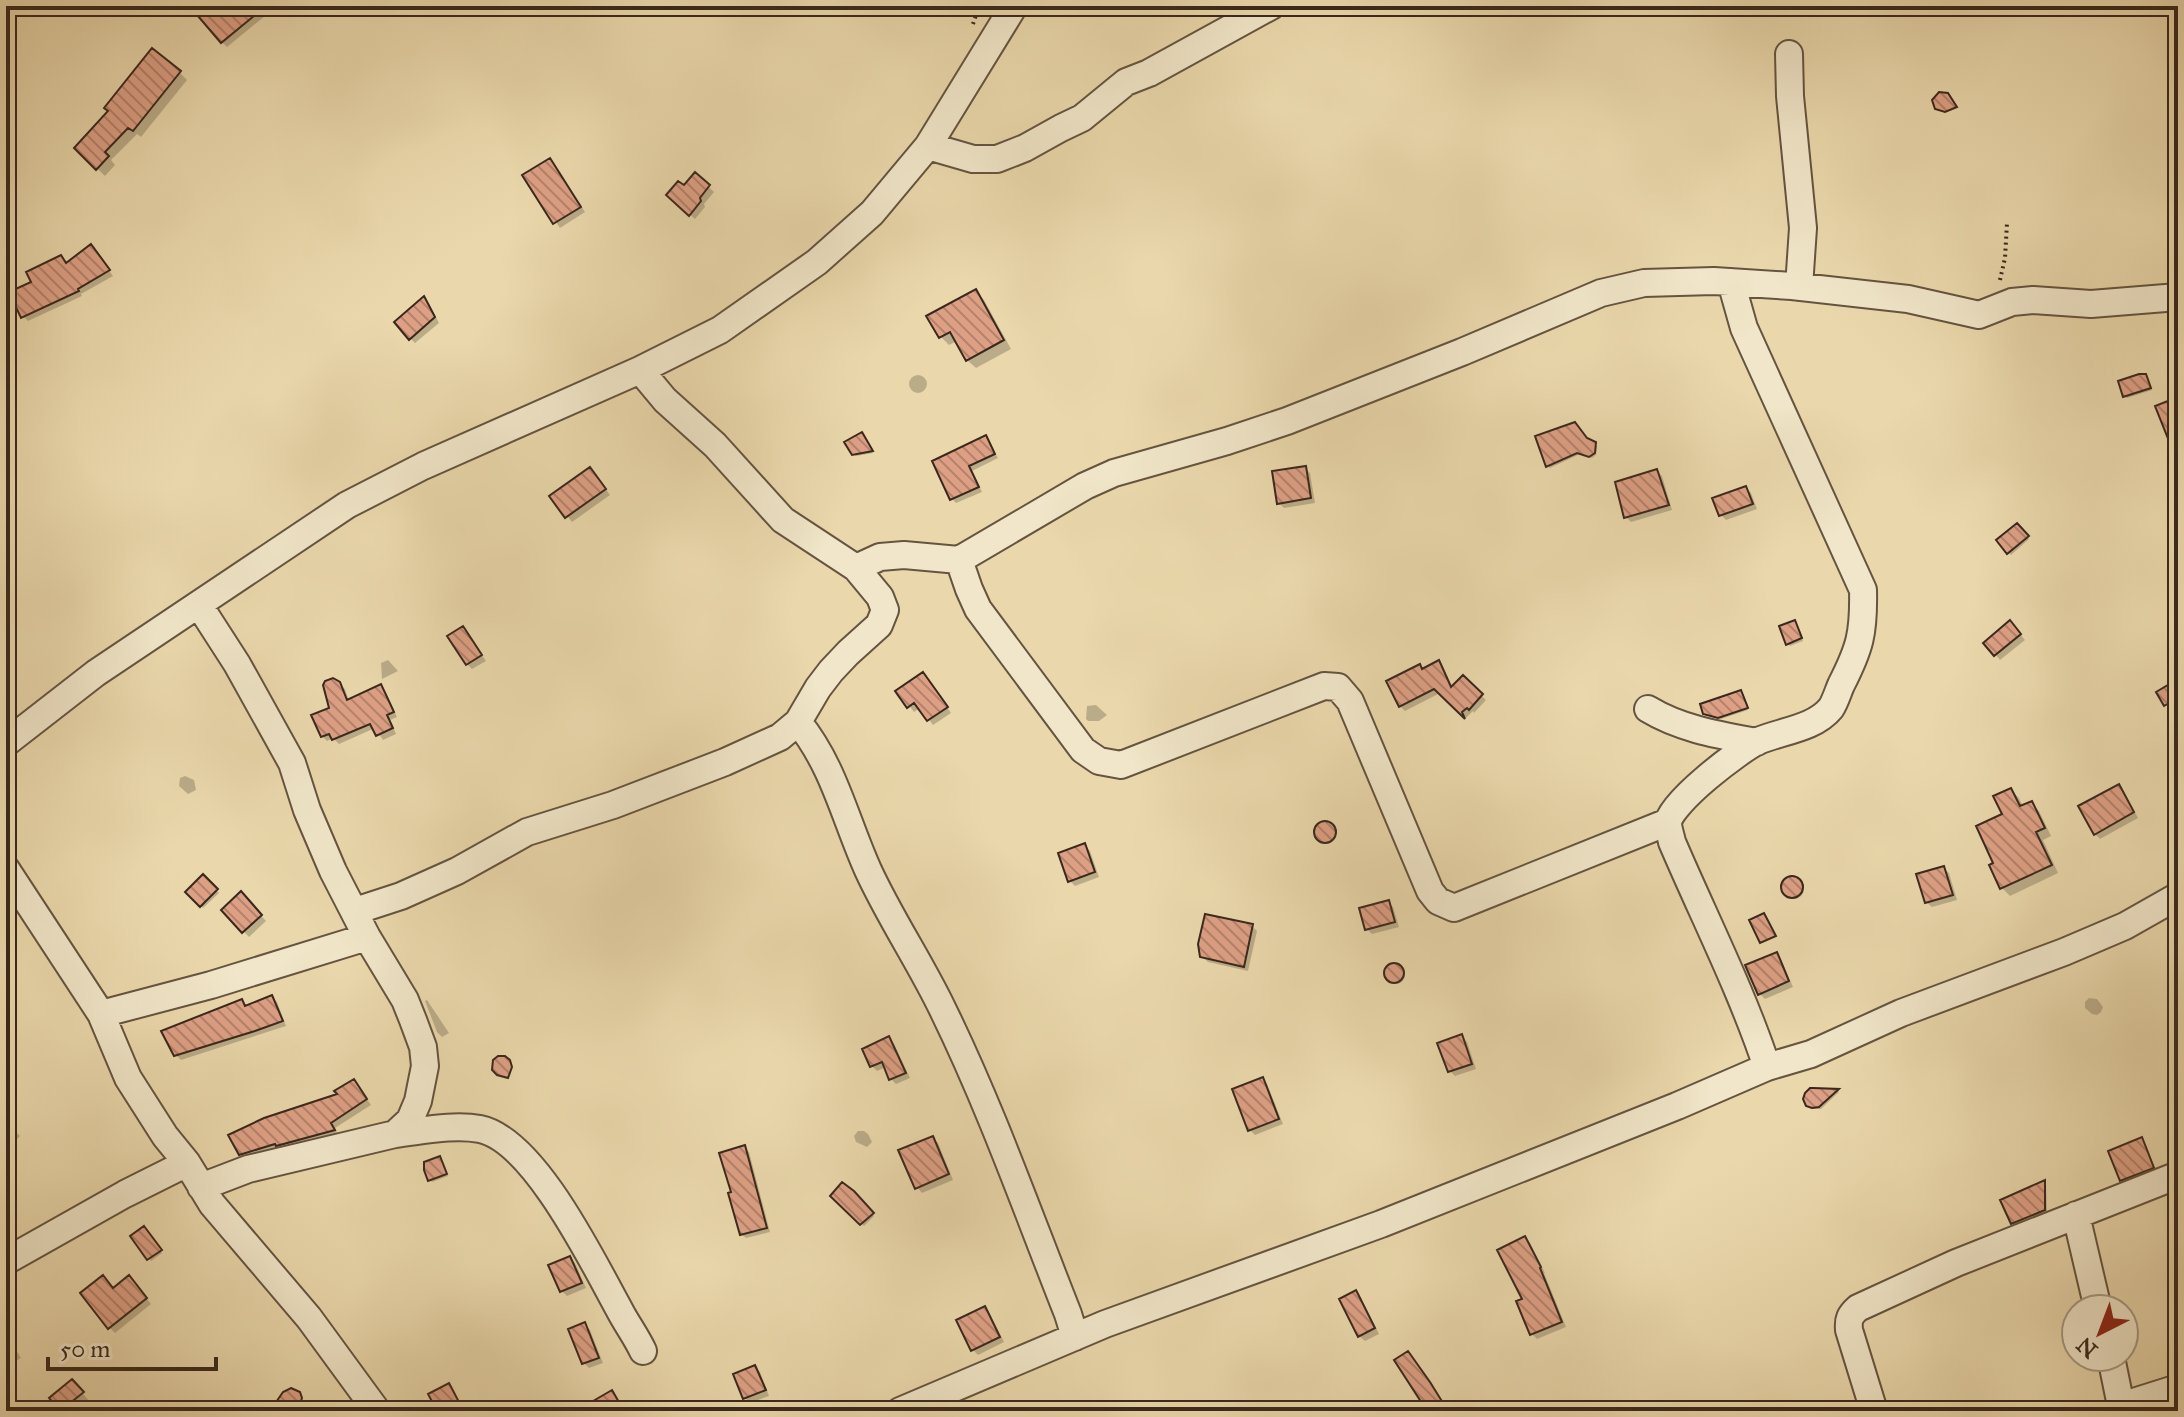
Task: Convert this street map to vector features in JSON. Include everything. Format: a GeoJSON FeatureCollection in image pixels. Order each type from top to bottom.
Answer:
{"type":"FeatureCollection","features":[{"type":"Feature","properties":{"kind":"street"},"geometry":{"type":"LineString","coordinates":[[6,743],[96,673],[347,505],[423,466],[640,370],[720,330],[817,262],[872,213],[928,146],[1014,6]]}},
{"type":"Feature","properties":{"kind":"street"},"geometry":{"type":"LineString","coordinates":[[928,146],[973,159],[997,159],[1025,148],[1082,118],[1126,82],[1149,73],[1271,6]]}},
{"type":"Feature","properties":{"kind":"street"},"geometry":{"type":"LineString","coordinates":[[1789,54],[1803,228],[1799,287]]}},
{"type":"Feature","properties":{"kind":"street"},"geometry":{"type":"LineString","coordinates":[[1731,282],[1744,328],[1863,590],[1864,620],[1857,654],[1831,708],[1817,719],[1757,742],[1701,782],[1677,805],[1668,822],[1672,842],[1729,968],[1767,1067]]}},
{"type":"Feature","properties":{"kind":"street"},"geometry":{"type":"LineString","coordinates":[[856,568],[880,557],[904,555],[959,560],[1085,486],[1114,473],[1287,421],[1601,293],[1644,283],[1731,282],[1799,287],[1908,299],[1979,315],[2012,302],[2033,300],[2091,304],[2178,297]]}},
{"type":"Feature","properties":{"kind":"street"},"geometry":{"type":"LineString","coordinates":[[355,911],[401,896],[457,871],[534,829],[613,805],[725,762],[780,737],[798,722],[831,671],[879,625],[885,610],[880,597],[856,568],[783,520],[715,445],[665,400],[640,370]]}},
{"type":"Feature","properties":{"kind":"street"},"geometry":{"type":"LineString","coordinates":[[959,560],[978,609],[1083,750],[1099,761],[1121,765],[1324,686],[1338,687],[1350,701],[1430,891],[1438,901],[1454,908],[1668,822]]}},
{"type":"Feature","properties":{"kind":"street"},"geometry":{"type":"LineString","coordinates":[[199,605],[237,664],[292,763],[307,810],[333,871],[367,937],[405,1000],[423,1047],[425,1066],[418,1101],[410,1120],[395,1134]]}},
{"type":"Feature","properties":{"kind":"street"},"geometry":{"type":"LineString","coordinates":[[1648,709],[1667,721],[1715,735],[1757,742]]}},
{"type":"Feature","properties":{"kind":"street"},"geometry":{"type":"LineString","coordinates":[[798,722],[815,742],[831,774],[868,870],[942,1008],[973,1075],[1075,1337]]}},
{"type":"Feature","properties":{"kind":"street"},"geometry":{"type":"LineString","coordinates":[[6,869],[101,1014],[128,1078],[165,1136],[239,1237],[309,1318],[377,1411]]}},
{"type":"Feature","properties":{"kind":"street"},"geometry":{"type":"LineString","coordinates":[[900,1411],[1105,1324],[1381,1224],[1767,1067],[1811,1054],[1901,1013],[2125,926],[2178,896]]}},
{"type":"Feature","properties":{"kind":"street"},"geometry":{"type":"LineString","coordinates":[[101,1014],[211,985],[367,937]]}},
{"type":"Feature","properties":{"kind":"street"},"geometry":{"type":"LineString","coordinates":[[201,1187],[248,1169],[395,1134],[461,1128],[482,1130],[513,1146],[532,1166],[597,1266],[643,1351]]}},
{"type":"Feature","properties":{"kind":"street"},"geometry":{"type":"LineString","coordinates":[[6,1261],[187,1163]]}},
{"type":"Feature","properties":{"kind":"street"},"geometry":{"type":"LineString","coordinates":[[1874,1411],[1849,1330],[1848,1320],[1858,1308],[1956,1263],[2178,1175]]}},
{"type":"Feature","properties":{"kind":"street"},"geometry":{"type":"LineString","coordinates":[[2076,1215],[2094,1293]]}},
{"type":"Feature","properties":{"kind":"street"},"geometry":{"type":"LineString","coordinates":[[2114,1373],[2122,1409],[2178,1388]]}},
{"type":"Feature","properties":{"kind":"path"},"geometry":{"type":"LineString","coordinates":[[1995,310],[2005,258],[2007,223]]}},
{"type":"Feature","properties":{"kind":"building"},"geometry":{"type":"Polygon","coordinates":[[[210,6],[266,6],[221,43],[198,16],[210,6]]]}},
{"type":"Feature","properties":{"kind":"building"},"geometry":{"type":"Polygon","coordinates":[[[152,48],[181,71],[133,131],[128,128],[105,152],[109,156],[96,170],[74,148],[108,111],[104,108],[152,48]]]}},
{"type":"Feature","properties":{"kind":"building"},"geometry":{"type":"Polygon","coordinates":[[[1939,92],[1948,93],[1957,107],[1945,112],[1935,109],[1932,100],[1939,92]]]}},
{"type":"Feature","properties":{"kind":"building"},"geometry":{"type":"Polygon","coordinates":[[[550,158],[581,207],[553,224],[522,175],[550,158]]]}},
{"type":"Feature","properties":{"kind":"building"},"geometry":{"type":"Polygon","coordinates":[[[695,172],[710,185],[689,216],[666,195],[678,181],[684,185],[695,172]]]}},
{"type":"Feature","properties":{"kind":"building"},"geometry":{"type":"Polygon","coordinates":[[[91,244],[110,270],[79,291],[21,318],[9,292],[31,282],[26,272],[61,255],[66,263],[91,244]]]}},
{"type":"Feature","properties":{"kind":"building"},"geometry":{"type":"Polygon","coordinates":[[[976,289],[1004,340],[966,361],[950,332],[939,338],[926,316],[976,289]]]}},
{"type":"Feature","properties":{"kind":"building"},"geometry":{"type":"Polygon","coordinates":[[[424,296],[435,317],[409,340],[394,322],[424,296]]]}},
{"type":"Feature","properties":{"kind":"building"},"geometry":{"type":"Polygon","coordinates":[[[2146,374],[2151,388],[2123,397],[2118,381],[2146,374]]]}},
{"type":"Feature","properties":{"kind":"building"},"geometry":{"type":"Polygon","coordinates":[[[2178,397],[2178,461],[2177,461],[2155,406],[2178,397]]]}},
{"type":"Feature","properties":{"kind":"building"},"geometry":{"type":"Polygon","coordinates":[[[1575,422],[1587,438],[1596,442],[1595,453],[1589,457],[1577,453],[1546,467],[1535,436],[1575,422]]]}},
{"type":"Feature","properties":{"kind":"building"},"geometry":{"type":"Polygon","coordinates":[[[862,432],[873,451],[852,455],[844,442],[862,432]]]}},
{"type":"Feature","properties":{"kind":"building"},"geometry":{"type":"Polygon","coordinates":[[[986,435],[995,454],[969,466],[979,487],[950,500],[932,461],[986,435]]]}},
{"type":"Feature","properties":{"kind":"building"},"geometry":{"type":"Polygon","coordinates":[[[1306,466],[1311,498],[1277,504],[1272,471],[1306,466]]]}},
{"type":"Feature","properties":{"kind":"building"},"geometry":{"type":"Polygon","coordinates":[[[590,467],[606,489],[565,518],[549,496],[590,467]]]}},
{"type":"Feature","properties":{"kind":"building"},"geometry":{"type":"Polygon","coordinates":[[[1657,469],[1669,505],[1624,518],[1615,482],[1657,469]]]}},
{"type":"Feature","properties":{"kind":"building"},"geometry":{"type":"Polygon","coordinates":[[[1746,486],[1753,504],[1719,516],[1712,498],[1746,486]]]}},
{"type":"Feature","properties":{"kind":"building"},"geometry":{"type":"Polygon","coordinates":[[[2017,523],[2029,536],[2007,554],[1996,540],[2017,523]]]}},
{"type":"Feature","properties":{"kind":"building"},"geometry":{"type":"Polygon","coordinates":[[[1795,620],[1802,638],[1786,645],[1779,626],[1795,620]]]}},
{"type":"Feature","properties":{"kind":"building"},"geometry":{"type":"Polygon","coordinates":[[[2010,620],[2021,634],[1994,656],[1983,643],[2010,620]]]}},
{"type":"Feature","properties":{"kind":"building"},"geometry":{"type":"Polygon","coordinates":[[[463,626],[482,655],[466,665],[447,636],[463,626]]]}},
{"type":"Feature","properties":{"kind":"building"},"geometry":{"type":"Polygon","coordinates":[[[1439,660],[1451,687],[1463,675],[1483,694],[1469,710],[1467,708],[1462,712],[1465,719],[1434,689],[1399,707],[1386,681],[1420,664],[1422,669],[1439,660]]]}},
{"type":"Feature","properties":{"kind":"building"},"geometry":{"type":"Polygon","coordinates":[[[923,672],[948,707],[927,721],[914,703],[907,708],[895,691],[923,672]]]}},
{"type":"Feature","properties":{"kind":"building"},"geometry":{"type":"Polygon","coordinates":[[[333,678],[340,682],[347,700],[381,684],[394,712],[387,715],[393,728],[376,736],[370,724],[332,740],[329,734],[321,737],[311,715],[329,708],[323,685],[333,678]]]}},
{"type":"Feature","properties":{"kind":"building"},"geometry":{"type":"Polygon","coordinates":[[[2178,679],[2178,698],[2164,706],[2156,692],[2178,679]]]}},
{"type":"Feature","properties":{"kind":"building"},"geometry":{"type":"Polygon","coordinates":[[[1741,690],[1748,708],[1718,718],[1703,714],[1700,704],[1741,690]]]}},
{"type":"Feature","properties":{"kind":"building"},"geometry":{"type":"Polygon","coordinates":[[[2119,784],[2134,812],[2094,835],[2078,806],[2119,784]]]}},
{"type":"Feature","properties":{"kind":"building"},"geometry":{"type":"Polygon","coordinates":[[[2011,788],[2020,806],[2032,801],[2045,828],[2036,832],[2052,865],[2000,889],[1989,865],[1993,863],[1976,826],[2002,814],[1993,796],[2011,788]]]}},
{"type":"Feature","properties":{"kind":"building"},"geometry":{"type":"Polygon","coordinates":[[[1325,821],[1333,824],[1336,832],[1333,840],[1325,843],[1317,840],[1314,832],[1317,824],[1325,821]]]}},
{"type":"Feature","properties":{"kind":"building"},"geometry":{"type":"Polygon","coordinates":[[[1085,843],[1095,872],[1068,882],[1058,853],[1085,843]]]}},
{"type":"Feature","properties":{"kind":"building"},"geometry":{"type":"Polygon","coordinates":[[[1944,866],[1953,895],[1925,903],[1916,874],[1944,866]]]}},
{"type":"Feature","properties":{"kind":"building"},"geometry":{"type":"Polygon","coordinates":[[[203,874],[218,889],[200,907],[185,892],[203,874]]]}},
{"type":"Feature","properties":{"kind":"building"},"geometry":{"type":"Polygon","coordinates":[[[1792,876],[1800,879],[1803,887],[1800,895],[1792,898],[1784,895],[1781,887],[1784,879],[1792,876]]]}},
{"type":"Feature","properties":{"kind":"building"},"geometry":{"type":"Polygon","coordinates":[[[241,891],[262,915],[242,933],[221,910],[241,891]]]}},
{"type":"Feature","properties":{"kind":"building"},"geometry":{"type":"Polygon","coordinates":[[[1389,900],[1395,922],[1365,930],[1359,908],[1389,900]]]}},
{"type":"Feature","properties":{"kind":"building"},"geometry":{"type":"Polygon","coordinates":[[[1764,913],[1776,936],[1760,943],[1749,920],[1764,913]]]}},
{"type":"Feature","properties":{"kind":"building"},"geometry":{"type":"Polygon","coordinates":[[[1205,914],[1253,924],[1244,967],[1200,957],[1198,944],[1205,914]]]}},
{"type":"Feature","properties":{"kind":"building"},"geometry":{"type":"Polygon","coordinates":[[[1777,952],[1789,981],[1758,995],[1745,965],[1777,952]]]}},
{"type":"Feature","properties":{"kind":"building"},"geometry":{"type":"Polygon","coordinates":[[[1390,963],[1398,963],[1404,973],[1398,983],[1390,983],[1384,977],[1384,969],[1390,963]]]}},
{"type":"Feature","properties":{"kind":"building"},"geometry":{"type":"Polygon","coordinates":[[[272,995],[283,1021],[255,1031],[174,1056],[161,1031],[242,999],[245,1006],[272,995]]]}},
{"type":"Feature","properties":{"kind":"building"},"geometry":{"type":"Polygon","coordinates":[[[1462,1034],[1472,1064],[1448,1072],[1437,1043],[1462,1034]]]}},
{"type":"Feature","properties":{"kind":"building"},"geometry":{"type":"Polygon","coordinates":[[[889,1036],[906,1073],[889,1080],[882,1062],[870,1067],[862,1049],[889,1036]]]}},
{"type":"Feature","properties":{"kind":"building"},"geometry":{"type":"Polygon","coordinates":[[[498,1056],[510,1060],[512,1067],[508,1078],[492,1070],[493,1060],[498,1056]]]}},
{"type":"Feature","properties":{"kind":"building"},"geometry":{"type":"Polygon","coordinates":[[[1263,1077],[1279,1119],[1248,1131],[1232,1089],[1263,1077]]]}},
{"type":"Feature","properties":{"kind":"building"},"geometry":{"type":"Polygon","coordinates":[[[354,1079],[367,1099],[331,1123],[335,1130],[239,1155],[228,1135],[264,1118],[337,1094],[334,1091],[354,1079]]]}},
{"type":"Feature","properties":{"kind":"building"},"geometry":{"type":"Polygon","coordinates":[[[1810,1088],[1839,1089],[1819,1107],[1812,1108],[1806,1106],[1803,1099],[1810,1088]]]}},
{"type":"Feature","properties":{"kind":"building"},"geometry":{"type":"Polygon","coordinates":[[[933,1136],[949,1174],[915,1189],[898,1150],[933,1136]]]}},
{"type":"Feature","properties":{"kind":"building"},"geometry":{"type":"Polygon","coordinates":[[[2142,1137],[2154,1168],[2120,1181],[2108,1151],[2142,1137]]]}},
{"type":"Feature","properties":{"kind":"building"},"geometry":{"type":"Polygon","coordinates":[[[745,1145],[767,1228],[740,1235],[719,1153],[745,1145]]]}},
{"type":"Feature","properties":{"kind":"building"},"geometry":{"type":"Polygon","coordinates":[[[440,1156],[447,1174],[428,1181],[424,1162],[440,1156]]]}},
{"type":"Feature","properties":{"kind":"building"},"geometry":{"type":"Polygon","coordinates":[[[2045,1180],[2045,1210],[2011,1224],[2000,1200],[2045,1180]]]}},
{"type":"Feature","properties":{"kind":"building"},"geometry":{"type":"Polygon","coordinates":[[[842,1182],[874,1213],[860,1225],[830,1196],[842,1182]]]}},
{"type":"Feature","properties":{"kind":"building"},"geometry":{"type":"Polygon","coordinates":[[[144,1226],[162,1250],[147,1260],[130,1236],[144,1226]]]}},
{"type":"Feature","properties":{"kind":"building"},"geometry":{"type":"Polygon","coordinates":[[[1525,1236],[1541,1267],[1562,1322],[1530,1335],[1516,1301],[1522,1299],[1497,1250],[1525,1236]]]}},
{"type":"Feature","properties":{"kind":"building"},"geometry":{"type":"Polygon","coordinates":[[[570,1256],[582,1283],[560,1292],[548,1265],[570,1256]]]}},
{"type":"Feature","properties":{"kind":"building"},"geometry":{"type":"Polygon","coordinates":[[[103,1275],[113,1288],[129,1275],[147,1298],[108,1329],[80,1293],[103,1275]]]}},
{"type":"Feature","properties":{"kind":"building"},"geometry":{"type":"Polygon","coordinates":[[[1356,1290],[1375,1328],[1358,1337],[1339,1299],[1356,1290]]]}},
{"type":"Feature","properties":{"kind":"building"},"geometry":{"type":"Polygon","coordinates":[[[985,1306],[1000,1337],[971,1351],[956,1320],[985,1306]]]}},
{"type":"Feature","properties":{"kind":"building"},"geometry":{"type":"Polygon","coordinates":[[[585,1322],[599,1358],[582,1364],[568,1329],[585,1322]]]}},
{"type":"Feature","properties":{"kind":"building"},"geometry":{"type":"Polygon","coordinates":[[[1408,1351],[1448,1411],[1427,1411],[1394,1360],[1408,1351]]]}},
{"type":"Feature","properties":{"kind":"building"},"geometry":{"type":"Polygon","coordinates":[[[755,1365],[766,1390],[743,1399],[733,1374],[755,1365]]]}},
{"type":"Feature","properties":{"kind":"building"},"geometry":{"type":"Polygon","coordinates":[[[72,1379],[84,1392],[60,1411],[49,1398],[72,1379]]]}},
{"type":"Feature","properties":{"kind":"building"},"geometry":{"type":"Polygon","coordinates":[[[449,1383],[460,1404],[446,1411],[437,1411],[428,1394],[449,1383]]]}},
{"type":"Feature","properties":{"kind":"building"},"geometry":{"type":"Polygon","coordinates":[[[291,1388],[300,1392],[300,1404],[292,1411],[270,1411],[283,1392],[291,1388]]]}},
{"type":"Feature","properties":{"kind":"building"},"geometry":{"type":"Polygon","coordinates":[[[612,1390],[624,1411],[576,1411],[612,1390]]]}}]}
